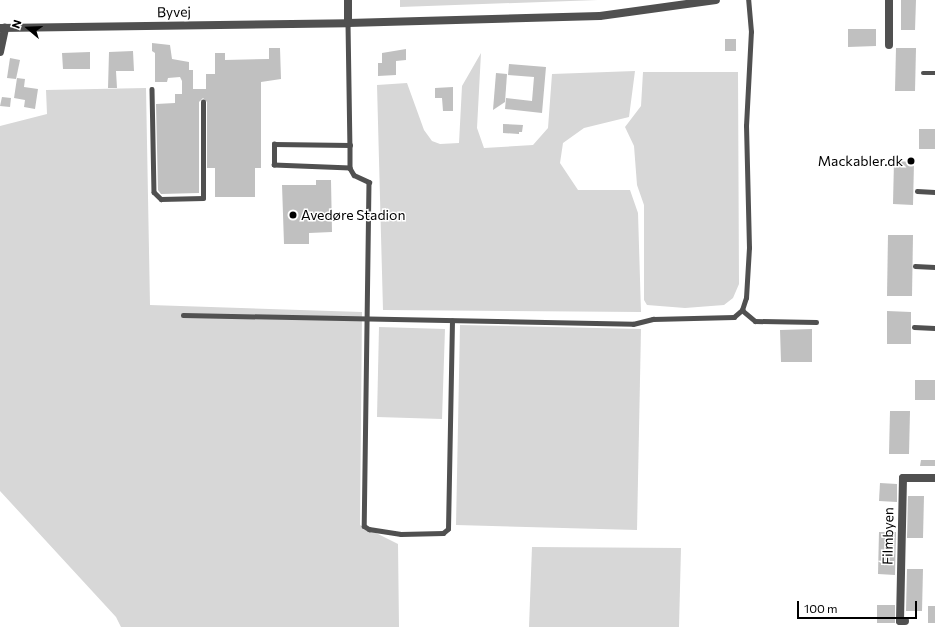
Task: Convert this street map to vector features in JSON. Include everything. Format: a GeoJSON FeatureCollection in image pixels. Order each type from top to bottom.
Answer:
{"type":"FeatureCollection","features":[{"type":"Feature","properties":{"kind":"street"},"geometry":{"type":"LineString","coordinates":[[348,0],[348,23]]}},
{"type":"Feature","properties":{"kind":"street","name":"Byvej"},"geometry":{"type":"LineString","coordinates":[[3,28],[348,23],[600,16],[716,0]]}},
{"type":"Feature","properties":{"kind":"street"},"geometry":{"type":"LineString","coordinates":[[889,0],[889,45]]}},
{"type":"Feature","properties":{"kind":"street"},"geometry":{"type":"LineString","coordinates":[[0,52],[3,28]]}},
{"type":"Feature","properties":{"kind":"street","name":"Filmbyen"},"geometry":{"type":"LineString","coordinates":[[905,621],[900,621],[902,478],[935,478]]}},
{"type":"Feature","properties":{"kind":"lane"},"geometry":{"type":"LineString","coordinates":[[183,315],[633,324],[653,319],[734,317],[742,310],[746,298],[749,248],[746,126],[751,32],[748,0]]}},
{"type":"Feature","properties":{"kind":"lane"},"geometry":{"type":"LineString","coordinates":[[348,23],[350,168],[354,174],[369,182],[364,526],[369,529],[400,534],[443,533],[448,529],[452,321]]}},
{"type":"Feature","properties":{"kind":"lane"},"geometry":{"type":"LineString","coordinates":[[923,73],[935,74]]}},
{"type":"Feature","properties":{"kind":"lane"},"geometry":{"type":"LineString","coordinates":[[152,89],[154,192],[160,199],[203,198],[203,102]]}},
{"type":"Feature","properties":{"kind":"lane"},"geometry":{"type":"LineString","coordinates":[[350,145],[274,144],[274,165],[350,168]]}},
{"type":"Feature","properties":{"kind":"lane"},"geometry":{"type":"LineString","coordinates":[[917,191],[935,192]]}},
{"type":"Feature","properties":{"kind":"lane"},"geometry":{"type":"LineString","coordinates":[[915,266],[935,267]]}},
{"type":"Feature","properties":{"kind":"lane"},"geometry":{"type":"LineString","coordinates":[[742,310],[755,321],[816,322]]}},
{"type":"Feature","properties":{"kind":"lane"},"geometry":{"type":"LineString","coordinates":[[914,327],[935,328]]}},
{"type":"Feature","properties":{"kind":"shaded area"},"geometry":{"type":"Polygon","coordinates":[[[400,0],[598,0],[400,7],[400,0]]]}},
{"type":"Feature","properties":{"kind":"shaded area"},"geometry":{"type":"Polygon","coordinates":[[[481,53],[477,128],[484,148],[533,145],[548,128],[552,74],[635,71],[629,117],[584,128],[563,143],[560,163],[578,190],[630,190],[638,213],[641,312],[383,310],[377,85],[407,83],[424,130],[432,141],[440,144],[459,143],[462,86],[481,53]]]}},
{"type":"Feature","properties":{"kind":"shaded area"},"geometry":{"type":"Polygon","coordinates":[[[643,72],[738,72],[739,284],[733,298],[724,305],[685,308],[647,305],[644,300],[644,205],[637,185],[634,146],[625,127],[641,106],[643,72]]]}},
{"type":"Feature","properties":{"kind":"shaded area"},"geometry":{"type":"Polygon","coordinates":[[[146,88],[150,305],[362,312],[360,525],[398,544],[399,627],[121,627],[116,617],[0,491],[0,126],[47,114],[46,90],[146,88]]]}},
{"type":"Feature","properties":{"kind":"shaded area"},"geometry":{"type":"Polygon","coordinates":[[[460,325],[641,329],[637,530],[456,525],[460,325]]]}},
{"type":"Feature","properties":{"kind":"shaded area"},"geometry":{"type":"Polygon","coordinates":[[[379,327],[445,329],[442,419],[377,417],[379,327]]]}},
{"type":"Feature","properties":{"kind":"shaded area"},"geometry":{"type":"Polygon","coordinates":[[[532,547],[681,548],[679,627],[529,627],[532,547]]]}},
{"type":"Feature","properties":{"kind":"building"},"geometry":{"type":"Polygon","coordinates":[[[901,0],[916,0],[915,30],[901,30],[901,0]]]}},
{"type":"Feature","properties":{"kind":"building"},"geometry":{"type":"Polygon","coordinates":[[[848,29],[876,29],[876,46],[848,47],[848,29]]]}},
{"type":"Feature","properties":{"kind":"building"},"geometry":{"type":"Polygon","coordinates":[[[725,39],[736,39],[736,51],[725,51],[725,39]]]}},
{"type":"Feature","properties":{"kind":"building"},"geometry":{"type":"Polygon","coordinates":[[[152,43],[170,45],[172,59],[189,62],[189,70],[193,70],[193,89],[206,89],[206,74],[215,74],[215,53],[225,53],[225,60],[269,59],[269,48],[280,48],[281,79],[261,82],[261,168],[255,168],[255,197],[215,197],[215,168],[207,168],[207,102],[203,98],[199,102],[199,193],[161,194],[158,190],[156,104],[175,103],[175,94],[182,94],[182,81],[180,77],[168,78],[167,82],[155,82],[155,53],[152,51],[152,43]]]}},
{"type":"Feature","properties":{"kind":"building"},"geometry":{"type":"Polygon","coordinates":[[[896,48],[916,48],[915,91],[895,91],[896,48]]]}},
{"type":"Feature","properties":{"kind":"building"},"geometry":{"type":"Polygon","coordinates":[[[406,49],[406,60],[396,61],[396,75],[378,76],[378,63],[382,63],[382,53],[406,49]]]}},
{"type":"Feature","properties":{"kind":"building"},"geometry":{"type":"Polygon","coordinates":[[[133,51],[134,71],[116,71],[117,88],[108,88],[109,52],[133,51]]]}},
{"type":"Feature","properties":{"kind":"building"},"geometry":{"type":"Polygon","coordinates":[[[90,52],[90,69],[63,69],[62,53],[90,52]]]}},
{"type":"Feature","properties":{"kind":"building"},"geometry":{"type":"Polygon","coordinates":[[[10,58],[20,60],[16,79],[7,78],[10,58]]]}},
{"type":"Feature","properties":{"kind":"building"},"geometry":{"type":"Polygon","coordinates":[[[509,64],[546,67],[542,113],[505,109],[506,98],[532,101],[534,77],[508,75],[509,64]]]}},
{"type":"Feature","properties":{"kind":"building"},"geometry":{"type":"Polygon","coordinates":[[[496,73],[507,74],[505,102],[493,110],[496,73]]]}},
{"type":"Feature","properties":{"kind":"building"},"geometry":{"type":"Polygon","coordinates":[[[17,78],[25,79],[24,87],[38,89],[35,109],[24,107],[25,100],[14,98],[17,78]]]}},
{"type":"Feature","properties":{"kind":"building"},"geometry":{"type":"Polygon","coordinates":[[[453,87],[453,111],[443,111],[442,98],[435,98],[435,88],[453,87]]]}},
{"type":"Feature","properties":{"kind":"building"},"geometry":{"type":"Polygon","coordinates":[[[2,97],[11,98],[10,107],[0,106],[2,97]]]}},
{"type":"Feature","properties":{"kind":"building"},"geometry":{"type":"Polygon","coordinates":[[[503,124],[523,125],[522,132],[519,132],[519,134],[503,133],[503,124]]]}},
{"type":"Feature","properties":{"kind":"building"},"geometry":{"type":"Polygon","coordinates":[[[919,129],[935,129],[935,149],[919,149],[919,129]]]}},
{"type":"Feature","properties":{"kind":"building"},"geometry":{"type":"Polygon","coordinates":[[[894,161],[914,162],[913,205],[893,204],[894,161]]]}},
{"type":"Feature","properties":{"kind":"building"},"geometry":{"type":"Polygon","coordinates":[[[316,180],[331,180],[332,232],[309,233],[309,244],[284,244],[282,185],[316,185],[316,180]]]}},
{"type":"Feature","properties":{"kind":"building"},"geometry":{"type":"Polygon","coordinates":[[[888,235],[913,235],[912,296],[887,296],[888,235]]]}},
{"type":"Feature","properties":{"kind":"building"},"geometry":{"type":"Polygon","coordinates":[[[887,311],[911,312],[911,344],[887,344],[887,311]]]}},
{"type":"Feature","properties":{"kind":"building"},"geometry":{"type":"Polygon","coordinates":[[[812,329],[812,362],[781,362],[780,330],[812,329]]]}},
{"type":"Feature","properties":{"kind":"building"},"geometry":{"type":"Polygon","coordinates":[[[915,380],[935,380],[935,400],[915,400],[915,380]]]}},
{"type":"Feature","properties":{"kind":"building"},"geometry":{"type":"Polygon","coordinates":[[[890,411],[910,411],[909,454],[889,454],[890,411]]]}},
{"type":"Feature","properties":{"kind":"building"},"geometry":{"type":"Polygon","coordinates":[[[921,460],[935,460],[935,466],[920,466],[921,460]]]}},
{"type":"Feature","properties":{"kind":"building"},"geometry":{"type":"Polygon","coordinates":[[[880,483],[897,484],[897,502],[879,501],[880,483]]]}},
{"type":"Feature","properties":{"kind":"building"},"geometry":{"type":"Polygon","coordinates":[[[908,496],[924,496],[923,538],[907,538],[908,496]]]}},
{"type":"Feature","properties":{"kind":"building"},"geometry":{"type":"Polygon","coordinates":[[[879,532],[896,532],[895,575],[878,574],[879,532]]]}},
{"type":"Feature","properties":{"kind":"building"},"geometry":{"type":"Polygon","coordinates":[[[907,569],[923,569],[922,611],[906,611],[907,569]]]}},
{"type":"Feature","properties":{"kind":"building"},"geometry":{"type":"Polygon","coordinates":[[[877,605],[895,605],[895,623],[877,623],[877,605]]]}},
{"type":"Feature","properties":{"kind":"building"},"geometry":{"type":"Polygon","coordinates":[[[928,606],[935,606],[935,623],[928,623],[928,606]]]}},
{"type":"Feature","properties":{"kind":"place","name":"Mackabler.dk"},"geometry":{"type":"Point","coordinates":[911,161]}},
{"type":"Feature","properties":{"kind":"place","name":"Avedøre Stadion"},"geometry":{"type":"Point","coordinates":[293,215]}}]}
